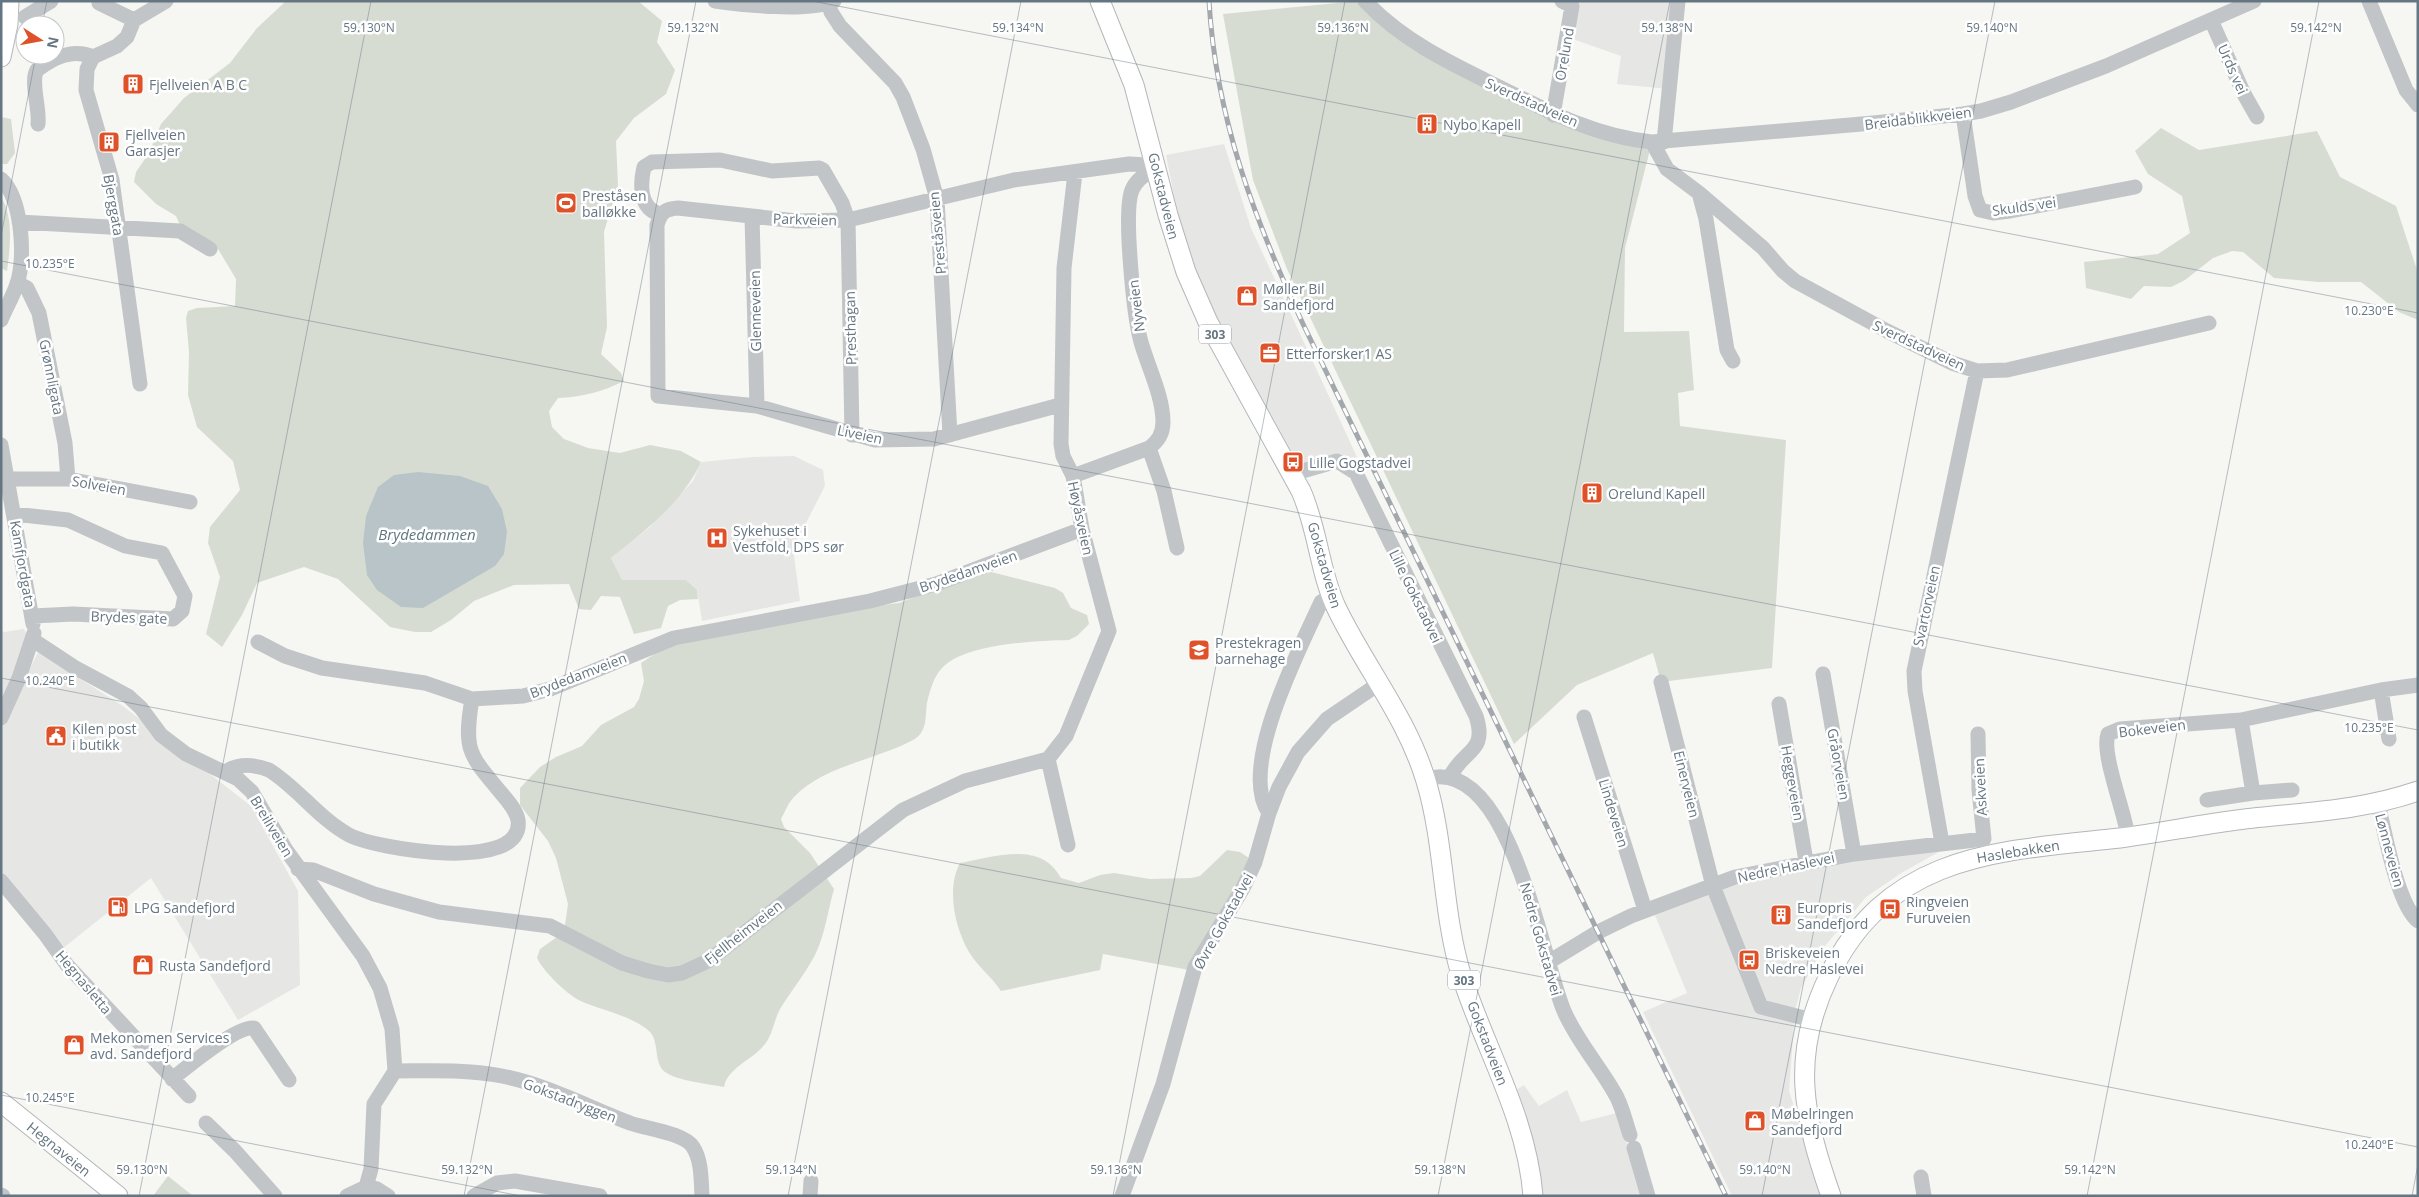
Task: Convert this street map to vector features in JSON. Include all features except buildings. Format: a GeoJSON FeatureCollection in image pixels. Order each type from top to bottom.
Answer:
{"type":"FeatureCollection","features":[{"type":"Feature","properties":{"kind":"main road","name":"Gokstadveien"},"geometry":{"type":"LineString","coordinates":[[1100,1],[1134,85],[1178,248],[1197,298],[1292,474],[1312,518],[1331,596],[1347,628],[1408,735],[1426,779],[1439,840],[1452,928],[1461,972],[1502,1079],[1521,1138],[1533,1196]]}},
{"type":"Feature","properties":{"kind":"main road"},"geometry":{"type":"LineString","coordinates":[[1,57],[8,24],[5,5]]}},
{"type":"Feature","properties":{"kind":"main road","name":"Haslebakken"},"geometry":{"type":"LineString","coordinates":[[1831,1196],[1812,1140],[1805,1097],[1805,1059],[1812,1020],[1833,966],[1853,936],[1889,901],[1917,881],[1950,865],[1997,852],[2128,837],[2239,820],[2349,809],[2378,804],[2418,791]]}},
{"type":"Feature","properties":{"kind":"main road","name":"Hegnaveien"},"geometry":{"type":"LineString","coordinates":[[1,1102],[118,1196]]}},
{"type":"Feature","properties":{"kind":"main road","name":"Gokstadveien"},"geometry":{"type":"LineString","coordinates":[[1521,1138],[1527,1196]]}},
{"type":"Feature","properties":{"kind":"street"},"geometry":{"type":"LineString","coordinates":[[28,15],[51,1]]}},
{"type":"Feature","properties":{"kind":"street"},"geometry":{"type":"LineString","coordinates":[[38,124],[39,115],[34,82],[38,70],[71,53],[84,53],[93,57],[117,46],[127,38],[134,20],[166,1]]}},
{"type":"Feature","properties":{"kind":"street"},"geometry":{"type":"LineString","coordinates":[[715,1],[782,6],[831,2]]}},
{"type":"Feature","properties":{"kind":"street","name":"Sverdstadveien"},"geometry":{"type":"LineString","coordinates":[[1365,1],[1381,18],[1400,33],[1438,58],[1553,115],[1615,137],[1658,142],[1667,169],[1699,192],[1763,248],[1783,271],[1886,331],[1952,363],[1977,371],[2007,370],[2209,324]]}},
{"type":"Feature","properties":{"kind":"street","name":"Orelund"},"geometry":{"type":"LineString","coordinates":[[1553,115],[1572,6],[1562,1]]}},
{"type":"Feature","properties":{"kind":"street"},"geometry":{"type":"LineString","coordinates":[[1658,142],[1678,1]]}},
{"type":"Feature","properties":{"kind":"street","name":"Breidablikkveien"},"geometry":{"type":"LineString","coordinates":[[1658,142],[1963,114],[2011,102],[2080,76],[2254,1]]}},
{"type":"Feature","properties":{"kind":"street"},"geometry":{"type":"LineString","coordinates":[[2369,1],[2406,90],[2418,105]]}},
{"type":"Feature","properties":{"kind":"street"},"geometry":{"type":"LineString","coordinates":[[98,2],[134,20]]}},
{"type":"Feature","properties":{"kind":"street","name":"Preståsveien"},"geometry":{"type":"LineString","coordinates":[[831,2],[831,12],[840,26],[895,83],[903,97],[923,149],[937,199],[950,435]]}},
{"type":"Feature","properties":{"kind":"street","name":"Urds vei"},"geometry":{"type":"LineString","coordinates":[[2211,20],[2244,94],[2257,117]]}},
{"type":"Feature","properties":{"kind":"street","name":"Bjerggata"},"geometry":{"type":"LineString","coordinates":[[93,57],[87,69],[86,90],[112,180],[140,384]]}},
{"type":"Feature","properties":{"kind":"street","name":"Skulds vei"},"geometry":{"type":"LineString","coordinates":[[1963,114],[1974,196],[1980,210],[1993,213],[2010,211],[2134,187]]}},
{"type":"Feature","properties":{"kind":"street"},"geometry":{"type":"LineString","coordinates":[[660,214],[651,210],[646,204],[642,192],[644,167],[652,162],[720,160],[772,171],[821,169],[842,203],[848,220]]}},
{"type":"Feature","properties":{"kind":"street","name":"Parkveien"},"geometry":{"type":"LineString","coordinates":[[660,214],[668,209],[678,208],[812,222],[848,220],[1014,180],[1129,164],[1157,167]]}},
{"type":"Feature","properties":{"kind":"street","name":"Nyveien"},"geometry":{"type":"LineString","coordinates":[[1149,448],[1156,442],[1162,431],[1163,414],[1136,325],[1128,212],[1132,190],[1138,180],[1157,167]]}},
{"type":"Feature","properties":{"kind":"street","name":"Høyåsveien"},"geometry":{"type":"LineString","coordinates":[[1048,759],[1066,736],[1110,631],[1082,529],[1073,476],[1061,444],[1060,405],[1064,268],[1075,173]]}},
{"type":"Feature","properties":{"kind":"street"},"geometry":{"type":"LineString","coordinates":[[1,320],[17,283],[21,267],[19,222],[15,203],[2,180]]}},
{"type":"Feature","properties":{"kind":"street"},"geometry":{"type":"LineString","coordinates":[[1699,192],[1706,219],[1727,350],[1733,361]]}},
{"type":"Feature","properties":{"kind":"street","name":"Liveien"},"geometry":{"type":"LineString","coordinates":[[660,214],[657,225],[658,396],[757,406],[852,435],[875,440],[912,441],[950,435],[1060,405]]}},
{"type":"Feature","properties":{"kind":"street","name":"Glenneveien"},"geometry":{"type":"LineString","coordinates":[[752,216],[757,406]]}},
{"type":"Feature","properties":{"kind":"street","name":"Presthagan"},"geometry":{"type":"LineString","coordinates":[[848,220],[852,435]]}},
{"type":"Feature","properties":{"kind":"street"},"geometry":{"type":"LineString","coordinates":[[19,222],[180,231],[210,248]]}},
{"type":"Feature","properties":{"kind":"street","name":"Grønnligata"},"geometry":{"type":"LineString","coordinates":[[17,283],[27,288],[39,313],[65,444],[68,479]]}},
{"type":"Feature","properties":{"kind":"street","name":"Svartorveien"},"geometry":{"type":"LineString","coordinates":[[1942,843],[1915,691],[1914,671],[1977,371]]}},
{"type":"Feature","properties":{"kind":"street","name":"Kamfjordgata"},"geometry":{"type":"LineString","coordinates":[[1,445],[33,628]]}},
{"type":"Feature","properties":{"kind":"street"},"geometry":{"type":"LineString","coordinates":[[1073,476],[1149,448],[1164,491],[1177,548]]}},
{"type":"Feature","properties":{"kind":"street","name":"Lille Gokstadvei"},"geometry":{"type":"LineString","coordinates":[[1292,474],[1336,462],[1356,473],[1480,727],[1480,740],[1477,746],[1460,761],[1450,778]]}},
{"type":"Feature","properties":{"kind":"street","name":"Solveien"},"geometry":{"type":"LineString","coordinates":[[8,479],[68,479],[190,502]]}},
{"type":"Feature","properties":{"kind":"street","name":"Brydes gate"},"geometry":{"type":"LineString","coordinates":[[14,514],[68,520],[125,546],[158,551],[167,559],[185,596],[182,611],[173,619],[73,614],[33,628]]}},
{"type":"Feature","properties":{"kind":"street","name":"Brydedamveien"},"geometry":{"type":"LineString","coordinates":[[472,699],[522,696],[550,689],[674,638],[870,601],[936,584],[1082,529]]}},
{"type":"Feature","properties":{"kind":"street"},"geometry":{"type":"LineString","coordinates":[[1269,814],[1261,803],[1261,754],[1271,721],[1321,602],[1331,596]]}},
{"type":"Feature","properties":{"kind":"street"},"geometry":{"type":"LineString","coordinates":[[2,714],[33,628]]}},
{"type":"Feature","properties":{"kind":"street","name":"Breiliveien"},"geometry":{"type":"LineString","coordinates":[[33,628],[74,667],[128,696],[142,708],[161,735],[186,754],[238,779],[252,792],[298,869],[363,956],[380,988],[392,1029],[395,1071]]}},
{"type":"Feature","properties":{"kind":"street"},"geometry":{"type":"LineString","coordinates":[[225,772],[240,765],[262,767],[269,770],[337,827],[361,840],[417,850],[465,854],[485,852],[512,839],[516,833],[518,821],[507,800],[482,769],[468,747],[467,736],[472,699],[425,683],[322,668],[285,656],[258,642]]}},
{"type":"Feature","properties":{"kind":"street","name":"Gråorveien"},"geometry":{"type":"LineString","coordinates":[[1823,674],[1854,854]]}},
{"type":"Feature","properties":{"kind":"street","name":"Einerveien"},"geometry":{"type":"LineString","coordinates":[[1661,682],[1713,886],[1761,1007],[1812,1020]]}},
{"type":"Feature","properties":{"kind":"street","name":"Øvre Gokstadvei"},"geometry":{"type":"LineString","coordinates":[[1122,1196],[1163,1084],[1195,968],[1243,888],[1255,862],[1279,786],[1298,752],[1327,719],[1380,683]]}},
{"type":"Feature","properties":{"kind":"street","name":"Bokeveien"},"geometry":{"type":"LineString","coordinates":[[2128,837],[2108,758],[2106,741],[2108,734],[2120,729],[2241,720],[2381,690],[2418,685]]}},
{"type":"Feature","properties":{"kind":"street"},"geometry":{"type":"LineString","coordinates":[[2381,690],[2389,739]]}},
{"type":"Feature","properties":{"kind":"street","name":"Heggeveien"},"geometry":{"type":"LineString","coordinates":[[1779,704],[1806,861]]}},
{"type":"Feature","properties":{"kind":"street","name":"Lindeveien"},"geometry":{"type":"LineString","coordinates":[[1584,717],[1645,910]]}},
{"type":"Feature","properties":{"kind":"street"},"geometry":{"type":"LineString","coordinates":[[2241,720],[2253,793]]}},
{"type":"Feature","properties":{"kind":"street","name":"Askveien"},"geometry":{"type":"LineString","coordinates":[[1978,734],[1979,790],[1984,839]]}},
{"type":"Feature","properties":{"kind":"street"},"geometry":{"type":"LineString","coordinates":[[1048,759],[1068,845]]}},
{"type":"Feature","properties":{"kind":"street","name":"Fjellheimveien"},"geometry":{"type":"LineString","coordinates":[[298,869],[313,870],[374,894],[439,912],[550,926],[622,963],[668,975],[682,973],[708,961],[903,810],[965,781],[1048,759]]}},
{"type":"Feature","properties":{"kind":"street"},"geometry":{"type":"LineString","coordinates":[[1426,779],[1444,776],[1450,778]]}},
{"type":"Feature","properties":{"kind":"street","name":"Nedre Gokstadvei"},"geometry":{"type":"LineString","coordinates":[[1450,778],[1470,789],[1481,800],[1510,843],[1527,887],[1556,992],[1573,1032],[1614,1092],[1632,1141],[1648,1196]]}},
{"type":"Feature","properties":{"kind":"street"},"geometry":{"type":"LineString","coordinates":[[2207,800],[2253,793],[2292,790]]}},
{"type":"Feature","properties":{"kind":"street","name":"Lønneveien"},"geometry":{"type":"LineString","coordinates":[[2378,804],[2400,890],[2408,910],[2418,921]]}},
{"type":"Feature","properties":{"kind":"street","name":"Nedre Haslevei"},"geometry":{"type":"LineString","coordinates":[[1547,963],[1598,932],[1645,910],[1735,877],[1806,861],[1984,839]]}},
{"type":"Feature","properties":{"kind":"street","name":"Hegnasletta"},"geometry":{"type":"LineString","coordinates":[[1,880],[45,934],[67,965],[189,1096]]}},
{"type":"Feature","properties":{"kind":"street"},"geometry":{"type":"LineString","coordinates":[[172,1078],[224,1040],[249,1028],[254,1028],[288,1080]]}},
{"type":"Feature","properties":{"kind":"street"},"geometry":{"type":"LineString","coordinates":[[366,1187],[371,1169],[374,1104],[395,1071]]}},
{"type":"Feature","properties":{"kind":"street","name":"Gokstadryggen"},"geometry":{"type":"LineString","coordinates":[[395,1071],[502,1076],[548,1089],[632,1124],[681,1138],[694,1148],[700,1165],[702,1196]]}},
{"type":"Feature","properties":{"kind":"street"},"geometry":{"type":"LineString","coordinates":[[206,1123],[235,1151],[275,1196]]}},
{"type":"Feature","properties":{"kind":"street"},"geometry":{"type":"LineString","coordinates":[[1921,1177],[1924,1196]]}},
{"type":"Feature","properties":{"kind":"street"},"geometry":{"type":"LineString","coordinates":[[474,1196],[497,1183],[515,1181],[600,1196]]}},
{"type":"Feature","properties":{"kind":"street"},"geometry":{"type":"LineString","coordinates":[[347,1196],[366,1187],[377,1189],[388,1196]]}},
{"type":"Feature","properties":{"kind":"shaded area"},"geometry":{"type":"Polygon","coordinates":[[[286,1],[638,1],[662,21],[657,42],[675,70],[666,94],[634,118],[616,141],[618,185],[604,232],[607,327],[601,354],[621,373],[624,381],[592,393],[558,398],[549,411],[552,427],[564,439],[588,448],[620,453],[650,445],[681,451],[701,462],[693,477],[674,503],[650,526],[611,558],[622,580],[686,580],[697,590],[698,599],[680,600],[668,606],[661,628],[634,634],[620,597],[601,596],[591,610],[579,609],[569,584],[514,585],[474,601],[451,620],[431,632],[415,632],[390,627],[338,579],[304,567],[257,583],[242,615],[222,647],[206,634],[220,577],[208,543],[210,527],[240,490],[233,461],[197,427],[188,395],[189,352],[186,318],[188,311],[197,308],[235,306],[236,279],[218,249],[183,232],[176,216],[156,204],[134,182],[136,172],[149,153],[161,124],[184,98],[230,63],[257,28],[286,1]]]}},
{"type":"Feature","properties":{"kind":"shaded area"},"geometry":{"type":"Polygon","coordinates":[[[1358,1],[1381,18],[1553,115],[1652,142],[1625,248],[1624,332],[1689,331],[1694,390],[1678,393],[1680,426],[1786,440],[1772,668],[1661,682],[1653,653],[1577,685],[1514,744],[1287,269],[1253,180],[1223,14],[1358,1]]]}},
{"type":"Feature","properties":{"kind":"shaded area"},"geometry":{"type":"Polygon","coordinates":[[[1562,1],[1679,1],[1669,89],[1617,84],[1621,56],[1567,37],[1572,6],[1562,1]]]}},
{"type":"Feature","properties":{"kind":"shaded area"},"geometry":{"type":"Polygon","coordinates":[[[1,117],[11,119],[15,153],[7,164],[1,164],[1,117]]]}},
{"type":"Feature","properties":{"kind":"shaded area"},"geometry":{"type":"Polygon","coordinates":[[[2161,128],[2199,150],[2317,131],[2340,177],[2396,206],[2418,273],[2418,320],[2399,312],[2361,282],[2318,282],[2274,278],[2243,252],[2232,251],[2213,258],[2185,280],[2171,287],[2144,286],[2131,299],[2086,288],[2084,262],[2158,254],[2190,233],[2182,196],[2148,174],[2135,151],[2161,128]]]}},
{"type":"Feature","properties":{"kind":"shaded area"},"geometry":{"type":"Polygon","coordinates":[[[1224,144],[1251,228],[1357,457],[1303,475],[1208,306],[1182,237],[1166,155],[1224,144]]]}},
{"type":"Feature","properties":{"kind":"shaded area"},"geometry":{"type":"Polygon","coordinates":[[[1,197],[8,214],[10,233],[7,271],[1,268],[1,197]]]}},
{"type":"Feature","properties":{"kind":"shaded area","name":"Sykehuset i Vestfold, DPS sør"},"geometry":{"type":"Polygon","coordinates":[[[794,456],[823,470],[825,486],[793,548],[800,601],[702,621],[697,590],[686,580],[622,581],[611,558],[650,527],[693,481],[701,462],[753,457],[794,456]]]}},
{"type":"Feature","properties":{"kind":"shaded area"},"geometry":{"type":"Polygon","coordinates":[[[991,572],[1055,588],[1063,593],[1071,608],[1087,615],[1089,624],[1077,636],[1069,640],[1004,645],[969,652],[955,658],[944,666],[935,678],[927,703],[926,718],[918,737],[899,747],[820,777],[806,786],[792,799],[781,819],[784,827],[810,853],[834,889],[824,931],[815,955],[780,1009],[770,1036],[760,1050],[730,1074],[724,1087],[685,1080],[665,1072],[659,1063],[654,1040],[649,1031],[627,1018],[577,999],[550,976],[537,958],[540,949],[564,932],[568,904],[556,858],[548,841],[520,805],[520,788],[540,767],[556,757],[582,746],[601,725],[634,707],[639,699],[644,681],[641,663],[665,647],[851,609],[899,603],[972,575],[991,572]]]}},
{"type":"Feature","properties":{"kind":"shaded area"},"geometry":{"type":"Polygon","coordinates":[[[24,629],[30,640],[1,705],[1,630],[4,632],[24,629]]]}},
{"type":"Feature","properties":{"kind":"shaded area"},"geometry":{"type":"Polygon","coordinates":[[[38,652],[123,706],[251,806],[298,891],[300,985],[238,1020],[151,878],[62,949],[1,872],[1,729],[38,652]]]}},
{"type":"Feature","properties":{"kind":"shaded area"},"geometry":{"type":"Polygon","coordinates":[[[1944,849],[1903,872],[1866,897],[1825,946],[1801,988],[1795,1011],[1789,1091],[1822,1196],[1732,1196],[1643,1012],[1687,993],[1652,908],[1715,888],[1845,856],[1944,849]]]}},
{"type":"Feature","properties":{"kind":"shaded area"},"geometry":{"type":"Polygon","coordinates":[[[1227,850],[1240,852],[1255,862],[1189,970],[1103,954],[1100,970],[1001,991],[969,952],[956,920],[953,896],[956,873],[960,863],[1016,854],[1042,859],[1052,866],[1061,878],[1079,883],[1100,875],[1114,873],[1150,879],[1191,878],[1200,876],[1227,850]]]}},
{"type":"Feature","properties":{"kind":"shaded area"},"geometry":{"type":"Polygon","coordinates":[[[1524,1085],[1539,1106],[1567,1090],[1581,1122],[1617,1113],[1645,1196],[1543,1196],[1516,1090],[1524,1085]]]}},
{"type":"Feature","properties":{"kind":"shaded area"},"geometry":{"type":"Polygon","coordinates":[[[168,1176],[193,1196],[153,1196],[168,1176]]]}},
{"type":"Feature","properties":{"kind":"water","name":"Brydedammen"},"geometry":{"type":"Polygon","coordinates":[[[418,472],[460,476],[488,486],[502,509],[507,532],[504,554],[495,566],[423,608],[401,607],[377,590],[367,575],[363,543],[366,516],[378,487],[394,475],[418,472]]]}},
{"type":"Feature","properties":{"kind":"railway"},"geometry":{"type":"LineString","coordinates":[[1209,1],[1213,44],[1229,127],[1240,167],[1285,285],[1726,1196]]}},
{"type":"Feature","properties":{"kind":"place","name":"Fjellveien A B C"},"geometry":{"type":"Point","coordinates":[133,84]}},
{"type":"Feature","properties":{"kind":"place","name":"Nybo Kapell"},"geometry":{"type":"Point","coordinates":[1427,124]}},
{"type":"Feature","properties":{"kind":"place","name":"Fjellveien Garasjer"},"geometry":{"type":"Point","coordinates":[109,142]}},
{"type":"Feature","properties":{"kind":"place","name":"Preståsen balløkke"},"geometry":{"type":"Point","coordinates":[566,203]}},
{"type":"Feature","properties":{"kind":"place","name":"Møller Bil Sandefjord"},"geometry":{"type":"Point","coordinates":[1247,296]}},
{"type":"Feature","properties":{"kind":"place","name":"Etterforsker1 AS"},"geometry":{"type":"Point","coordinates":[1270,353]}},
{"type":"Feature","properties":{"kind":"place","name":"Lille Gogstadvei"},"geometry":{"type":"Point","coordinates":[1293,462]}},
{"type":"Feature","properties":{"kind":"place","name":"Orelund Kapell"},"geometry":{"type":"Point","coordinates":[1592,493]}},
{"type":"Feature","properties":{"kind":"place","name":"Sykehuset i Vestfold, DPS sør"},"geometry":{"type":"Point","coordinates":[717,538]}},
{"type":"Feature","properties":{"kind":"place","name":"Prestekragen barnehage"},"geometry":{"type":"Point","coordinates":[1199,650]}},
{"type":"Feature","properties":{"kind":"place","name":"Kilen post i butikk"},"geometry":{"type":"Point","coordinates":[56,736]}},
{"type":"Feature","properties":{"kind":"place","name":"LPG Sandefjord"},"geometry":{"type":"Point","coordinates":[118,907]}},
{"type":"Feature","properties":{"kind":"place","name":"Ringveien Furuveien"},"geometry":{"type":"Point","coordinates":[1890,909]}},
{"type":"Feature","properties":{"kind":"place","name":"Europris Sandefjord"},"geometry":{"type":"Point","coordinates":[1781,915]}},
{"type":"Feature","properties":{"kind":"place","name":"Briskeveien Nedre Haslevei"},"geometry":{"type":"Point","coordinates":[1749,960]}},
{"type":"Feature","properties":{"kind":"place","name":"Rusta Sandefjord"},"geometry":{"type":"Point","coordinates":[143,965]}},
{"type":"Feature","properties":{"kind":"place","name":"Mekonomen Services avd. Sandefjord"},"geometry":{"type":"Point","coordinates":[74,1045]}},
{"type":"Feature","properties":{"kind":"place","name":"Møbelringen Sandefjord"},"geometry":{"type":"Point","coordinates":[1755,1121]}}]}
